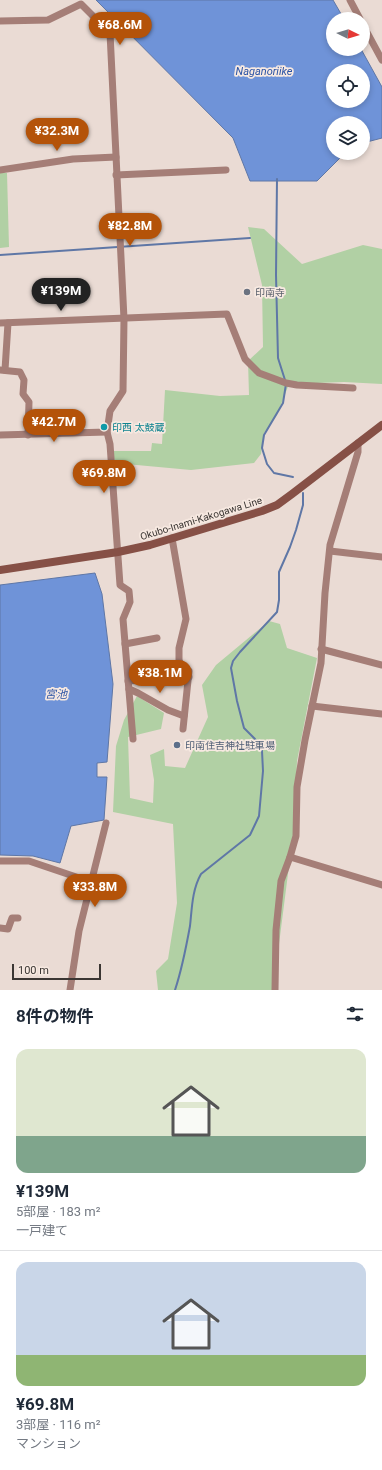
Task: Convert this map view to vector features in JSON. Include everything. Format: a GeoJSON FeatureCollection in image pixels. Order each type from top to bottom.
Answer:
{"type":"FeatureCollection","features":[{"type":"Feature","properties":{"kind":"main road","name":"Okubo-Inami-Kakogawa Line"},"geometry":{"type":"LineString","coordinates":[[0,570],[118,552],[172,538],[262,511],[277,505],[382,425]]}},
{"type":"Feature","properties":{"kind":"street"},"geometry":{"type":"LineString","coordinates":[[350,0],[356,12]]}},
{"type":"Feature","properties":{"kind":"street"},"geometry":{"type":"LineString","coordinates":[[0,21],[48,20],[81,4],[110,33],[124,319],[123,391],[110,411],[107,432],[110,444],[120,586],[129,592],[130,602],[123,619],[133,739]]}},
{"type":"Feature","properties":{"kind":"street"},"geometry":{"type":"LineString","coordinates":[[370,38],[382,60]]}},
{"type":"Feature","properties":{"kind":"street"},"geometry":{"type":"LineString","coordinates":[[0,170],[73,159],[116,157]]}},
{"type":"Feature","properties":{"kind":"street"},"geometry":{"type":"LineString","coordinates":[[116,176],[226,170]]}},
{"type":"Feature","properties":{"kind":"street"},"geometry":{"type":"LineString","coordinates":[[0,323],[227,314],[244,359],[259,373],[286,383],[297,385],[354,388]]}},
{"type":"Feature","properties":{"kind":"street"},"geometry":{"type":"LineString","coordinates":[[8,323],[3,370],[20,372],[24,380],[23,394],[28,402],[28,435]]}},
{"type":"Feature","properties":{"kind":"street"},"geometry":{"type":"LineString","coordinates":[[0,435],[107,432]]}},
{"type":"Feature","properties":{"kind":"street"},"geometry":{"type":"LineString","coordinates":[[275,990],[276,930],[281,881],[296,836],[297,787],[321,663],[325,593],[330,551],[358,452],[358,443]]}},
{"type":"Feature","properties":{"kind":"street"},"geometry":{"type":"LineString","coordinates":[[172,538],[186,619],[179,648],[179,660],[183,671],[189,671],[183,729]]}},
{"type":"Feature","properties":{"kind":"street"},"geometry":{"type":"LineString","coordinates":[[330,551],[382,557]]}},
{"type":"Feature","properties":{"kind":"street"},"geometry":{"type":"LineString","coordinates":[[125,644],[157,638]]}},
{"type":"Feature","properties":{"kind":"street"},"geometry":{"type":"LineString","coordinates":[[321,649],[382,665]]}},
{"type":"Feature","properties":{"kind":"street"},"geometry":{"type":"LineString","coordinates":[[128,681],[189,677]]}},
{"type":"Feature","properties":{"kind":"street"},"geometry":{"type":"LineString","coordinates":[[129,689],[168,710],[184,716]]}},
{"type":"Feature","properties":{"kind":"street"},"geometry":{"type":"LineString","coordinates":[[312,706],[382,714]]}},
{"type":"Feature","properties":{"kind":"street"},"geometry":{"type":"LineString","coordinates":[[70,990],[79,931],[106,823]]}},
{"type":"Feature","properties":{"kind":"street"},"geometry":{"type":"LineString","coordinates":[[290,857],[382,885]]}},
{"type":"Feature","properties":{"kind":"street"},"geometry":{"type":"LineString","coordinates":[[0,861],[30,861],[91,882]]}},
{"type":"Feature","properties":{"kind":"street"},"geometry":{"type":"LineString","coordinates":[[0,928],[8,929],[12,918],[18,918]]}},
{"type":"Feature","properties":{"kind":"green space"},"geometry":{"type":"Polygon","coordinates":[[[0,173],[7,173],[9,247],[0,248],[0,173]]]}},
{"type":"Feature","properties":{"kind":"green space"},"geometry":{"type":"Polygon","coordinates":[[[248,227],[264,229],[302,264],[363,245],[382,249],[382,384],[344,382],[289,384],[277,415],[264,433],[261,454],[254,463],[191,470],[115,463],[113,451],[151,451],[152,443],[162,444],[165,390],[220,396],[249,395],[248,361],[263,347],[262,285],[248,227]]]}},
{"type":"Feature","properties":{"kind":"green space"},"geometry":{"type":"Polygon","coordinates":[[[269,621],[280,624],[287,648],[317,658],[297,761],[294,827],[274,990],[158,990],[156,971],[168,959],[177,903],[173,824],[113,812],[116,746],[124,720],[137,696],[164,713],[161,729],[128,737],[130,798],[153,803],[154,780],[150,755],[164,749],[165,766],[185,768],[208,717],[202,685],[216,665],[269,621]]]}},
{"type":"Feature","properties":{"kind":"water","name":"Naganoriike"},"geometry":{"type":"Polygon","coordinates":[[[96,0],[333,0],[340,12],[326,12],[326,56],[365,56],[369,64],[326,64],[326,108],[370,108],[370,65],[382,87],[382,138],[370,141],[370,116],[326,116],[326,160],[338,160],[317,181],[250,181],[233,138],[96,0]]]}},
{"type":"Feature","properties":{"kind":"water","name":"宮池"},"geometry":{"type":"Polygon","coordinates":[[[95,573],[102,594],[113,684],[107,762],[97,763],[97,777],[107,777],[104,820],[71,826],[60,863],[33,856],[0,855],[0,585],[95,573]]]}},
{"type":"Feature","properties":{"kind":"waterway"},"geometry":{"type":"LineString","coordinates":[[277,179],[276,275],[278,358],[285,380]]}},
{"type":"Feature","properties":{"kind":"waterway"},"geometry":{"type":"LineString","coordinates":[[0,255],[250,238]]}},
{"type":"Feature","properties":{"kind":"waterway"},"geometry":{"type":"LineString","coordinates":[[286,384],[283,403],[264,435],[262,448],[267,464],[274,473],[293,477]]}},
{"type":"Feature","properties":{"kind":"waterway"},"geometry":{"type":"LineString","coordinates":[[175,990],[180,974],[190,926],[193,899],[198,880],[201,874],[250,835],[259,816],[263,771],[262,751],[255,739],[244,728],[231,668],[233,661],[240,652],[277,612],[279,600],[279,572],[296,530],[303,505],[303,493]]}},
{"type":"Feature","properties":{"kind":"place","name":"印南寺"},"geometry":{"type":"Point","coordinates":[247,292]}},
{"type":"Feature","properties":{"kind":"place","name":"印西 太鼓蔵"},"geometry":{"type":"Point","coordinates":[104,427]}},
{"type":"Feature","properties":{"kind":"place","name":"印南住吉神社駐車場"},"geometry":{"type":"Point","coordinates":[177,745]}}]}
